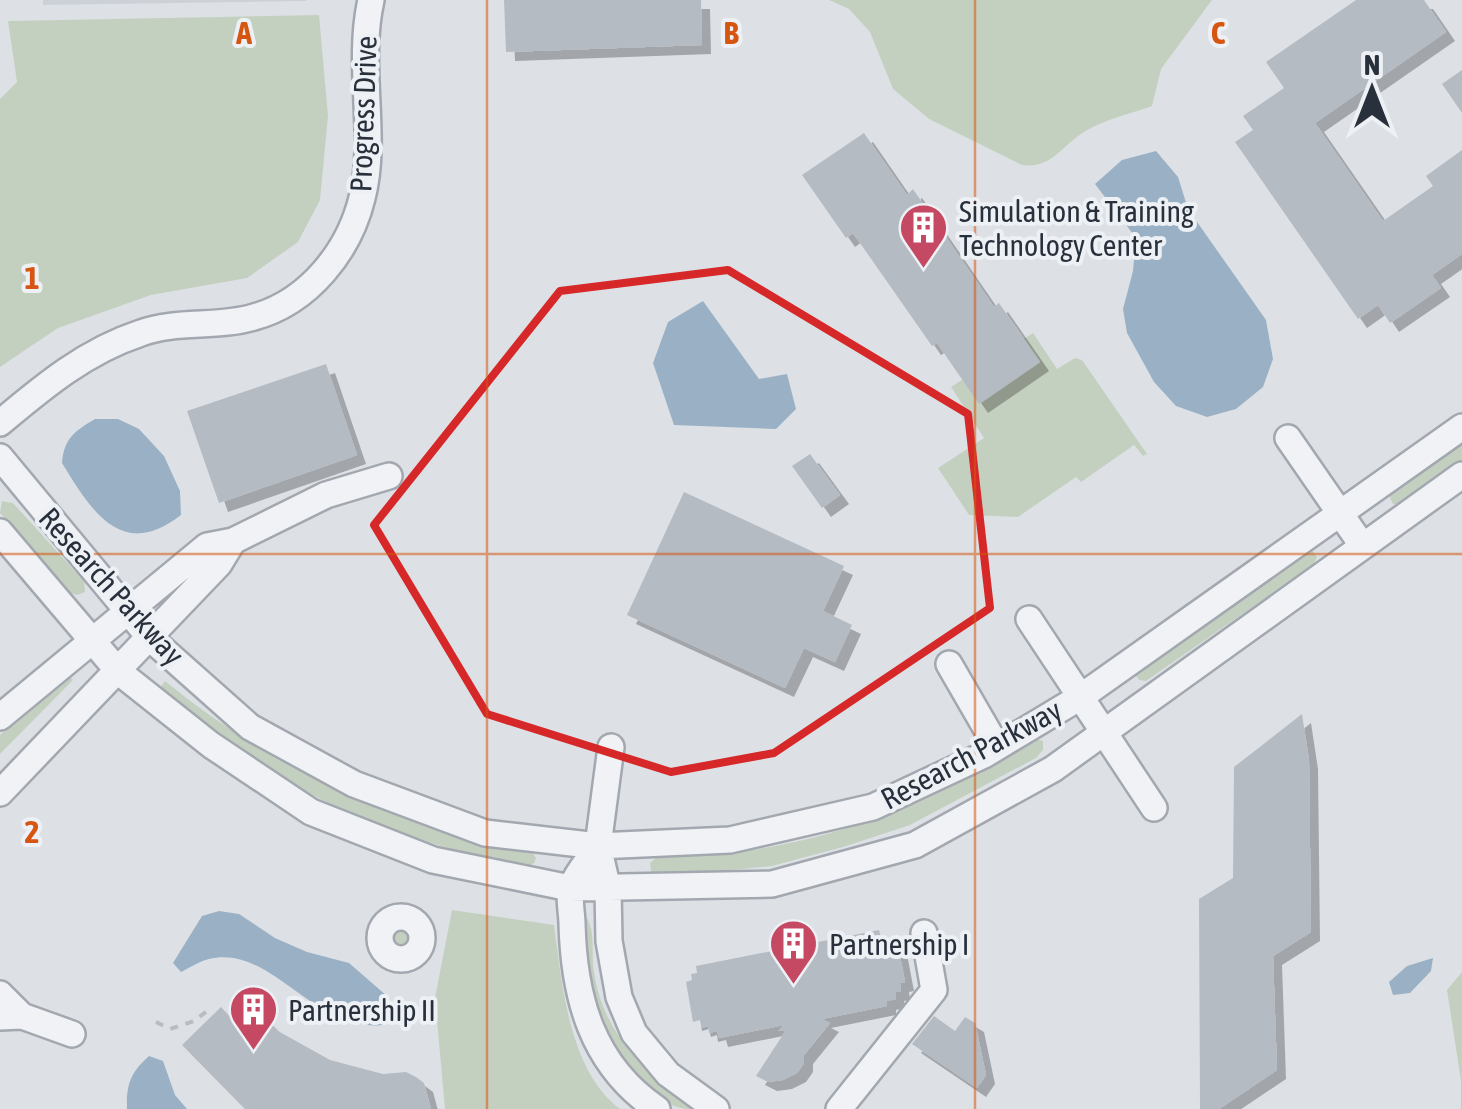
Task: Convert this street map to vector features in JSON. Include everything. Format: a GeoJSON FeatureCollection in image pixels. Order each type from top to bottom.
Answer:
{"type":"FeatureCollection","features":[{"type":"Feature","properties":{"kind":"street","name":"Progress Drive"},"geometry":{"type":"LineString","coordinates":[[0,423],[42,386],[94,351],[145,331],[256,317],[296,296],[322,275],[347,241],[362,198],[367,166],[363,34],[371,0]]}},
{"type":"Feature","properties":{"kind":"street","name":"Research Parkway"},"geometry":{"type":"LineString","coordinates":[[0,457],[151,638],[250,726],[354,784],[485,833],[598,846],[730,840],[874,807],[998,747],[1082,696],[1462,428]]}},
{"type":"Feature","properties":{"kind":"street"},"geometry":{"type":"LineString","coordinates":[[1288,438],[1362,545]]}},
{"type":"Feature","properties":{"kind":"street","name":"Research Parkway"},"geometry":{"type":"LineString","coordinates":[[0,532],[119,672],[210,745],[311,812],[433,860],[570,888],[772,884],[915,845],[1053,769],[1462,475]]}},
{"type":"Feature","properties":{"kind":"street"},"geometry":{"type":"LineString","coordinates":[[0,717],[207,546],[233,540],[326,495],[389,476]]}},
{"type":"Feature","properties":{"kind":"street"},"geometry":{"type":"LineString","coordinates":[[0,793],[220,564],[233,540]]}},
{"type":"Feature","properties":{"kind":"street"},"geometry":{"type":"LineString","coordinates":[[1029,618],[1154,808]]}},
{"type":"Feature","properties":{"kind":"street"},"geometry":{"type":"LineString","coordinates":[[949,664],[998,747]]}},
{"type":"Feature","properties":{"kind":"street"},"geometry":{"type":"LineString","coordinates":[[611,747],[598,846],[608,889],[609,942],[619,997],[634,1032],[668,1074],[716,1109]]}},
{"type":"Feature","properties":{"kind":"street"},"geometry":{"type":"LineString","coordinates":[[598,846],[570,888],[576,990],[605,1056],[641,1098],[656,1109]]}},
{"type":"Feature","properties":{"kind":"street"},"geometry":{"type":"LineString","coordinates":[[838,1109],[934,990],[924,933]]}},
{"type":"Feature","properties":{"kind":"street"},"geometry":{"type":"LineString","coordinates":[[0,994],[11,1016],[72,1034]]}},
{"type":"Feature","properties":{"kind":"path"},"geometry":{"type":"LineString","coordinates":[[156,1022],[170,1029],[194,1021],[211,1008]]}},
{"type":"Feature","properties":{"kind":"highlighted area"},"geometry":{"type":"Polygon","coordinates":[[[728,270],[968,414],[990,608],[774,753],[671,772],[487,714],[374,525],[560,291],[728,270]]]}},
{"type":"Feature","properties":{"kind":"shaded area"},"geometry":{"type":"Polygon","coordinates":[[[43,0],[306,0],[306,1],[43,5],[43,0]]]}},
{"type":"Feature","properties":{"kind":"green space"},"geometry":{"type":"Polygon","coordinates":[[[829,0],[1212,0],[1161,69],[1152,106],[1091,128],[1041,164],[1022,165],[929,119],[893,89],[870,32],[849,9],[829,0]]]}},
{"type":"Feature","properties":{"kind":"green space"},"geometry":{"type":"Polygon","coordinates":[[[319,15],[328,116],[320,200],[298,242],[247,278],[151,295],[58,328],[0,367],[0,99],[17,82],[8,21],[319,15]]]}},
{"type":"Feature","properties":{"kind":"green space"},"geometry":{"type":"Polygon","coordinates":[[[1033,333],[1057,369],[1075,358],[1082,360],[1147,454],[1143,456],[1134,445],[1081,482],[1076,477],[1018,517],[969,515],[938,468],[984,438],[951,387],[1033,333]]]}},
{"type":"Feature","properties":{"kind":"green space"},"geometry":{"type":"Polygon","coordinates":[[[1462,440],[1462,463],[1402,505],[1393,504],[1391,490],[1462,440]]]}},
{"type":"Feature","properties":{"kind":"green space"},"geometry":{"type":"Polygon","coordinates":[[[2,501],[13,503],[84,581],[85,592],[68,592],[0,513],[2,501]]]}},
{"type":"Feature","properties":{"kind":"green space"},"geometry":{"type":"Polygon","coordinates":[[[1303,550],[1312,550],[1317,557],[1314,564],[1146,681],[1139,680],[1134,673],[1303,550]]]}},
{"type":"Feature","properties":{"kind":"green space"},"geometry":{"type":"Polygon","coordinates":[[[68,674],[73,680],[0,754],[0,735],[68,674]]]}},
{"type":"Feature","properties":{"kind":"green space"},"geometry":{"type":"Polygon","coordinates":[[[165,681],[292,766],[384,808],[481,839],[531,850],[536,858],[534,863],[528,867],[424,841],[331,804],[287,781],[202,723],[160,688],[165,681]]]}},
{"type":"Feature","properties":{"kind":"green space"},"geometry":{"type":"Polygon","coordinates":[[[1033,738],[1043,741],[1043,750],[1036,758],[910,825],[772,866],[660,877],[651,872],[650,863],[658,856],[769,847],[877,818],[946,789],[1033,738]]]}},
{"type":"Feature","properties":{"kind":"green space"},"geometry":{"type":"Polygon","coordinates":[[[452,910],[554,925],[565,999],[579,1050],[589,1073],[620,1109],[445,1109],[435,998],[452,910]]]}},
{"type":"Feature","properties":{"kind":"green space"},"geometry":{"type":"Polygon","coordinates":[[[587,918],[599,994],[617,1033],[643,1066],[693,1109],[673,1106],[658,1096],[628,1065],[604,1029],[588,973],[582,924],[587,918]]]}},
{"type":"Feature","properties":{"kind":"green space"},"geometry":{"type":"Polygon","coordinates":[[[402,923],[413,927],[417,938],[413,949],[402,953],[391,949],[387,938],[391,927],[402,923]]]}},
{"type":"Feature","properties":{"kind":"green space"},"geometry":{"type":"Polygon","coordinates":[[[1462,972],[1461,1109],[1461,1081],[1447,990],[1462,972]]]}},
{"type":"Feature","properties":{"kind":"water"},"geometry":{"type":"Polygon","coordinates":[[[1156,151],[1178,177],[1188,209],[1266,320],[1273,359],[1263,387],[1236,409],[1207,417],[1176,406],[1154,382],[1127,333],[1123,309],[1136,238],[1095,184],[1122,160],[1156,151]]]}},
{"type":"Feature","properties":{"kind":"water"},"geometry":{"type":"Polygon","coordinates":[[[703,301],[759,379],[787,374],[796,409],[776,429],[674,425],[653,363],[668,322],[703,301]]]}},
{"type":"Feature","properties":{"kind":"water"},"geometry":{"type":"Polygon","coordinates":[[[95,419],[118,419],[139,429],[164,456],[180,491],[181,515],[160,528],[142,533],[125,532],[97,513],[62,463],[72,436],[95,419]]]}},
{"type":"Feature","properties":{"kind":"water"},"geometry":{"type":"Polygon","coordinates":[[[219,911],[239,914],[275,938],[307,952],[349,963],[387,996],[390,1010],[384,1025],[358,1024],[335,1016],[273,975],[232,958],[209,959],[181,972],[173,963],[202,916],[219,911]]]}},
{"type":"Feature","properties":{"kind":"water"},"geometry":{"type":"Polygon","coordinates":[[[1433,958],[1431,971],[1410,993],[1393,995],[1389,982],[1407,966],[1433,958]]]}},
{"type":"Feature","properties":{"kind":"water"},"geometry":{"type":"Polygon","coordinates":[[[149,1056],[163,1061],[175,1095],[187,1109],[127,1109],[131,1079],[149,1056]]]}},
{"type":"Feature","properties":{"kind":"building"},"geometry":{"type":"Polygon","coordinates":[[[504,0],[701,0],[702,45],[506,52],[504,0]]]}},
{"type":"Feature","properties":{"kind":"building"},"geometry":{"type":"Polygon","coordinates":[[[1356,0],[1424,0],[1446,32],[1315,123],[1383,221],[1433,186],[1426,176],[1462,150],[1462,254],[1432,275],[1441,288],[1390,323],[1378,305],[1358,319],[1235,142],[1253,130],[1243,116],[1284,88],[1266,62],[1356,0]]]}},
{"type":"Feature","properties":{"kind":"building"},"geometry":{"type":"Polygon","coordinates":[[[1462,70],[1462,113],[1442,84],[1462,70]]]}},
{"type":"Feature","properties":{"kind":"building","name":"Simulation & Training Technology Center"},"geometry":{"type":"Polygon","coordinates":[[[864,133],[907,195],[913,189],[994,307],[999,303],[1040,362],[979,404],[937,343],[932,346],[853,233],[846,238],[802,175],[864,133]]]}},
{"type":"Feature","properties":{"kind":"building"},"geometry":{"type":"Polygon","coordinates":[[[326,364],[357,455],[219,503],[187,411],[326,364]]]}},
{"type":"Feature","properties":{"kind":"building"},"geometry":{"type":"Polygon","coordinates":[[[810,454],[840,495],[822,508],[792,466],[810,454]]]}},
{"type":"Feature","properties":{"kind":"building"},"geometry":{"type":"Polygon","coordinates":[[[684,492],[844,566],[823,611],[852,625],[835,662],[804,648],[785,688],[627,615],[684,492]]]}},
{"type":"Feature","properties":{"kind":"building"},"geometry":{"type":"Polygon","coordinates":[[[1302,714],[1309,760],[1311,932],[1273,956],[1277,1070],[1219,1109],[1200,1109],[1199,899],[1233,878],[1234,767],[1302,714]]]}},
{"type":"Feature","properties":{"kind":"building","name":"Partnership I"},"geometry":{"type":"Polygon","coordinates":[[[879,930],[881,938],[897,940],[905,982],[900,983],[901,991],[895,992],[896,999],[887,1001],[887,1006],[822,1019],[830,1023],[804,1055],[797,1073],[783,1080],[768,1082],[756,1076],[786,1030],[778,1031],[784,1025],[719,1038],[717,1031],[709,1033],[708,1026],[702,1028],[700,1020],[693,1022],[686,982],[692,980],[691,974],[697,973],[696,966],[879,930]]]}},
{"type":"Feature","properties":{"kind":"building","name":"Partnership II"},"geometry":{"type":"Polygon","coordinates":[[[252,1004],[278,1031],[330,1060],[383,1074],[406,1072],[416,1077],[424,1083],[431,1109],[245,1109],[182,1045],[221,1007],[234,1021],[252,1004]]]}},
{"type":"Feature","properties":{"kind":"building"},"geometry":{"type":"Polygon","coordinates":[[[934,1016],[955,1031],[965,1017],[975,1023],[986,1075],[977,1088],[912,1044],[934,1016]]]}},
{"type":"Feature","properties":{"kind":"place","name":"Simulation & Training Technology Center"},"geometry":{"type":"Point","coordinates":[924,270]}},
{"type":"Feature","properties":{"kind":"place","name":"Partnership I"},"geometry":{"type":"Point","coordinates":[794,986]}},
{"type":"Feature","properties":{"kind":"place","name":"Partnership II"},"geometry":{"type":"Point","coordinates":[253,1052]}}]}
